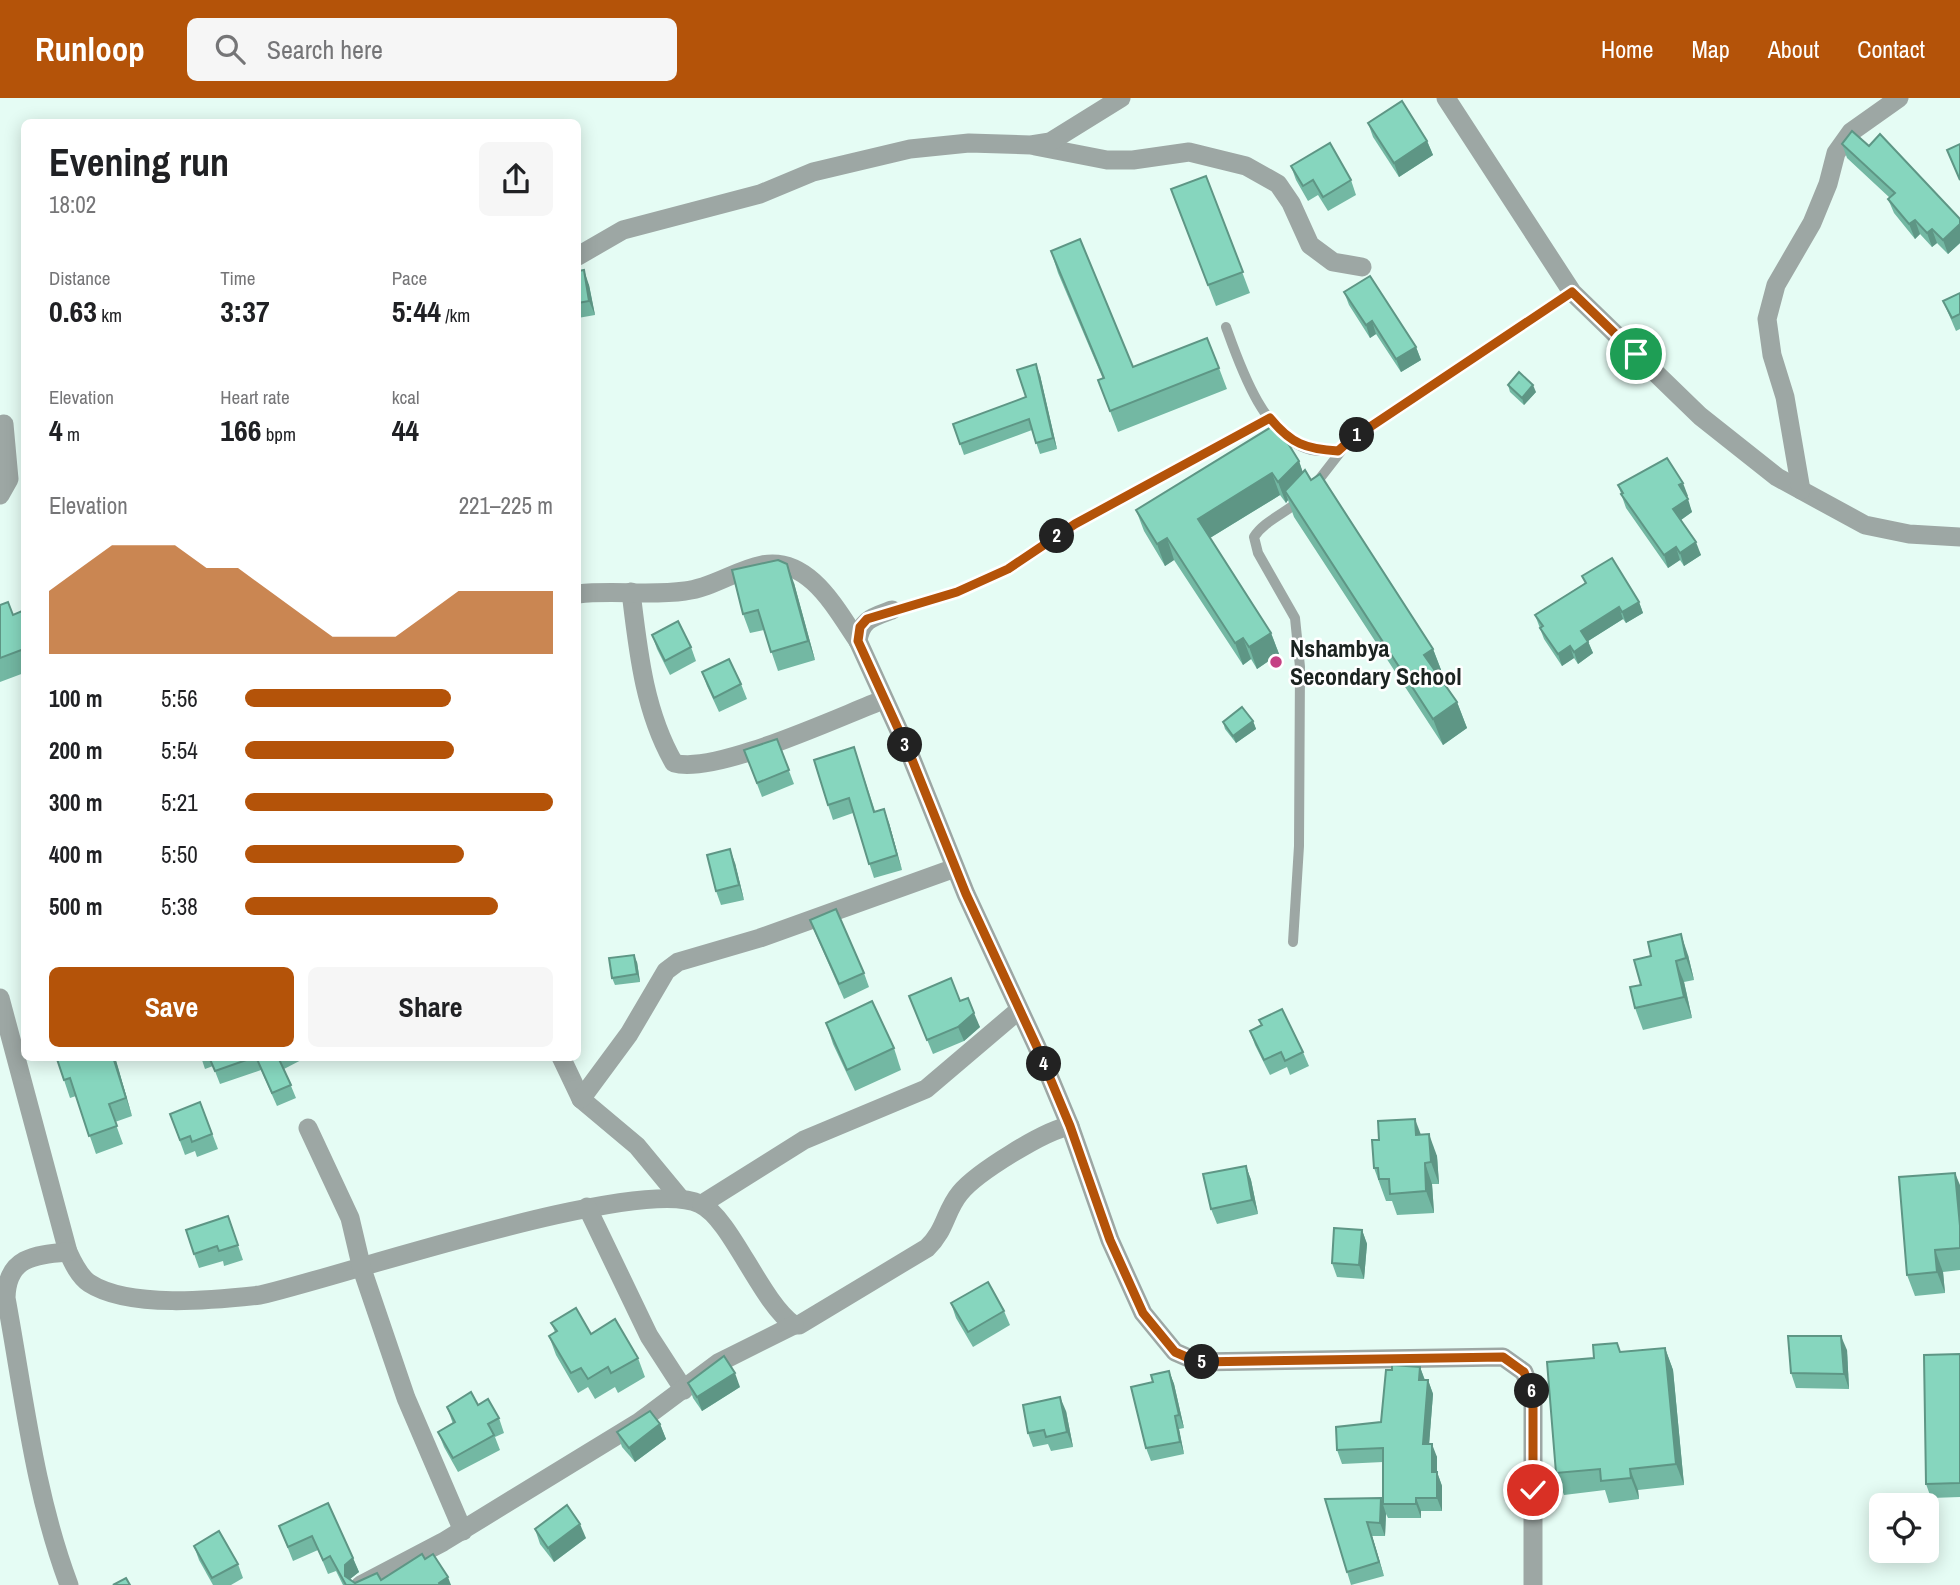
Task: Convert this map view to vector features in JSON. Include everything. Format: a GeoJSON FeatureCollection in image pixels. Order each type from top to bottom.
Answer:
{"type":"FeatureCollection","features":[{"type":"Feature","properties":{"kind":"street"},"geometry":{"type":"LineString","coordinates":[[1031,145],[1050,142],[1121,98]]}},
{"type":"Feature","properties":{"kind":"street"},"geometry":{"type":"LineString","coordinates":[[1446,98],[1572,292],[1700,416],[1777,477],[1866,525],[1909,534],[1960,537]]}},
{"type":"Feature","properties":{"kind":"street"},"geometry":{"type":"LineString","coordinates":[[1801,490],[1785,397],[1772,355],[1767,319],[1776,285],[1812,223],[1828,184],[1836,153],[1851,132],[1899,98]]}},
{"type":"Feature","properties":{"kind":"street"},"geometry":{"type":"LineString","coordinates":[[581,254],[623,230],[760,194],[813,172],[910,149],[969,143],[1031,145],[1107,160],[1133,160],[1189,152],[1246,166],[1278,184],[1310,245],[1333,262],[1362,267]]}},
{"type":"Feature","properties":{"kind":"street"},"geometry":{"type":"LineString","coordinates":[[0,495],[5,491],[9,479],[4,424]]}},
{"type":"Feature","properties":{"kind":"street"},"geometry":{"type":"LineString","coordinates":[[581,594],[686,591],[763,565],[796,570],[814,582],[858,641],[911,757],[955,868],[1070,1126],[1110,1240],[1143,1313],[1175,1352],[1198,1362],[1503,1357],[1524,1372],[1533,1395],[1533,1585]]}},
{"type":"Feature","properties":{"kind":"street"},"geometry":{"type":"LineString","coordinates":[[631,592],[638,649],[650,707],[674,763],[685,766],[702,765],[740,755],[883,700]]}},
{"type":"Feature","properties":{"kind":"street"},"geometry":{"type":"LineString","coordinates":[[858,641],[860,627],[867,619],[892,610]]}},
{"type":"Feature","properties":{"kind":"street"},"geometry":{"type":"LineString","coordinates":[[581,1099],[629,1034],[666,971],[678,962],[760,938],[955,868]]}},
{"type":"Feature","properties":{"kind":"street"},"geometry":{"type":"LineString","coordinates":[[0,998],[68,1252],[87,1282],[111,1294],[214,1300],[260,1295],[587,1207],[680,1198],[702,1204],[730,1239],[777,1310],[794,1325]]}},
{"type":"Feature","properties":{"kind":"street"},"geometry":{"type":"LineString","coordinates":[[702,1204],[804,1140],[926,1089],[1018,1010]]}},
{"type":"Feature","properties":{"kind":"street"},"geometry":{"type":"LineString","coordinates":[[563,1061],[581,1099],[638,1146],[680,1198]]}},
{"type":"Feature","properties":{"kind":"street"},"geometry":{"type":"LineString","coordinates":[[361,1585],[463,1531],[639,1422],[718,1363],[827,1310],[927,1248],[939,1237],[952,1204],[970,1182],[1046,1133],[1070,1126]]}},
{"type":"Feature","properties":{"kind":"street"},"geometry":{"type":"LineString","coordinates":[[308,1128],[350,1218],[362,1269],[405,1398],[463,1531]]}},
{"type":"Feature","properties":{"kind":"street"},"geometry":{"type":"LineString","coordinates":[[587,1207],[649,1336],[684,1390]]}},
{"type":"Feature","properties":{"kind":"street"},"geometry":{"type":"LineString","coordinates":[[68,1252],[29,1257],[14,1267],[6,1281],[6,1298],[38,1482],[52,1539],[69,1585]]}},
{"type":"Feature","properties":{"kind":"lane"},"geometry":{"type":"LineString","coordinates":[[1293,942],[1298,846],[1296,618],[1258,553],[1254,537],[1260,528],[1287,513],[1317,484],[1338,451],[1349,441],[1572,292]]}},
{"type":"Feature","properties":{"kind":"lane"},"geometry":{"type":"LineString","coordinates":[[1226,327],[1241,368],[1259,405],[1270,418],[1299,444],[1311,450],[1338,451]]}},
{"type":"Feature","properties":{"kind":"lane"},"geometry":{"type":"LineString","coordinates":[[892,610],[957,592],[1008,569],[1075,524],[1270,418]]}},
{"type":"Feature","properties":{"kind":"building"},"geometry":{"type":"Polygon","coordinates":[[[1402,101],[1427,141],[1394,163],[1368,123],[1402,101]]]}},
{"type":"Feature","properties":{"kind":"building"},"geometry":{"type":"Polygon","coordinates":[[[1852,131],[1869,146],[1880,134],[1960,219],[1960,224],[1943,240],[1932,229],[1927,233],[1915,220],[1909,224],[1888,199],[1895,193],[1842,144],[1852,131]]]}},
{"type":"Feature","properties":{"kind":"building"},"geometry":{"type":"Polygon","coordinates":[[[1330,143],[1351,180],[1323,197],[1313,180],[1303,186],[1291,166],[1330,143]]]}},
{"type":"Feature","properties":{"kind":"building"},"geometry":{"type":"Polygon","coordinates":[[[1960,144],[1960,180],[1947,150],[1960,144]]]}},
{"type":"Feature","properties":{"kind":"building"},"geometry":{"type":"Polygon","coordinates":[[[1206,176],[1243,272],[1208,285],[1171,189],[1206,176]]]}},
{"type":"Feature","properties":{"kind":"building"},"geometry":{"type":"Polygon","coordinates":[[[1080,239],[1133,367],[1207,338],[1219,368],[1110,411],[1098,380],[1104,378],[1051,251],[1080,239]]]}},
{"type":"Feature","properties":{"kind":"building"},"geometry":{"type":"Polygon","coordinates":[[[581,270],[584,270],[589,301],[581,302],[581,270]]]}},
{"type":"Feature","properties":{"kind":"building"},"geometry":{"type":"Polygon","coordinates":[[[1370,276],[1416,347],[1396,359],[1372,321],[1366,325],[1344,292],[1370,276]]]}},
{"type":"Feature","properties":{"kind":"building"},"geometry":{"type":"Polygon","coordinates":[[[1960,293],[1960,314],[1952,318],[1943,301],[1960,293]]]}},
{"type":"Feature","properties":{"kind":"building"},"geometry":{"type":"Polygon","coordinates":[[[1036,364],[1053,438],[1036,443],[1029,419],[960,444],[953,424],[1026,397],[1017,370],[1036,364]]]}},
{"type":"Feature","properties":{"kind":"building"},"geometry":{"type":"Polygon","coordinates":[[[1519,372],[1533,385],[1522,398],[1508,385],[1519,372]]]}},
{"type":"Feature","properties":{"kind":"building"},"geometry":{"type":"Polygon","coordinates":[[[1276,424],[1299,461],[1278,482],[1272,473],[1198,519],[1271,633],[1249,647],[1243,638],[1235,643],[1167,538],[1157,544],[1136,510],[1276,424]]]}},
{"type":"Feature","properties":{"kind":"building"},"geometry":{"type":"Polygon","coordinates":[[[1667,458],[1683,483],[1679,485],[1688,499],[1673,509],[1696,542],[1680,553],[1676,547],[1664,555],[1621,494],[1623,493],[1618,485],[1667,458]]]}},
{"type":"Feature","properties":{"kind":"building"},"geometry":{"type":"Polygon","coordinates":[[[1305,470],[1311,480],[1320,474],[1433,649],[1424,655],[1457,702],[1433,719],[1285,491],[1305,470]]]}},
{"type":"Feature","properties":{"kind":"building"},"geometry":{"type":"Polygon","coordinates":[[[1612,558],[1639,602],[1622,612],[1619,607],[1581,631],[1588,642],[1574,652],[1570,646],[1558,654],[1540,628],[1543,626],[1535,615],[1586,583],[1582,576],[1612,558]]]}},
{"type":"Feature","properties":{"kind":"building"},"geometry":{"type":"Polygon","coordinates":[[[778,560],[787,564],[808,641],[771,652],[758,610],[743,614],[732,570],[778,560]]]}},
{"type":"Feature","properties":{"kind":"building"},"geometry":{"type":"Polygon","coordinates":[[[8,602],[13,615],[21,611],[21,650],[0,658],[0,605],[8,602]]]}},
{"type":"Feature","properties":{"kind":"building"},"geometry":{"type":"Polygon","coordinates":[[[678,621],[691,647],[665,661],[652,635],[678,621]]]}},
{"type":"Feature","properties":{"kind":"building"},"geometry":{"type":"Polygon","coordinates":[[[729,659],[741,684],[714,698],[702,672],[729,659]]]}},
{"type":"Feature","properties":{"kind":"building"},"geometry":{"type":"Polygon","coordinates":[[[1242,707],[1253,721],[1233,736],[1223,722],[1242,707]]]}},
{"type":"Feature","properties":{"kind":"building"},"geometry":{"type":"Polygon","coordinates":[[[777,739],[789,770],[757,783],[744,750],[777,739]]]}},
{"type":"Feature","properties":{"kind":"building"},"geometry":{"type":"Polygon","coordinates":[[[854,747],[874,812],[884,809],[897,855],[869,864],[849,798],[828,805],[814,760],[854,747]]]}},
{"type":"Feature","properties":{"kind":"building"},"geometry":{"type":"Polygon","coordinates":[[[730,849],[739,885],[716,891],[707,855],[730,849]]]}},
{"type":"Feature","properties":{"kind":"building"},"geometry":{"type":"Polygon","coordinates":[[[836,909],[864,973],[839,984],[810,920],[836,909]]]}},
{"type":"Feature","properties":{"kind":"building"},"geometry":{"type":"Polygon","coordinates":[[[1681,934],[1686,958],[1676,961],[1684,997],[1635,1008],[1630,987],[1641,985],[1634,960],[1651,956],[1648,942],[1681,934]]]}},
{"type":"Feature","properties":{"kind":"building"},"geometry":{"type":"Polygon","coordinates":[[[634,955],[637,974],[612,978],[609,958],[634,955]]]}},
{"type":"Feature","properties":{"kind":"building"},"geometry":{"type":"Polygon","coordinates":[[[951,978],[960,1001],[968,998],[974,1013],[958,1027],[927,1040],[909,996],[951,978]]]}},
{"type":"Feature","properties":{"kind":"building"},"geometry":{"type":"Polygon","coordinates":[[[872,1001],[894,1048],[847,1070],[826,1023],[872,1001]]]}},
{"type":"Feature","properties":{"kind":"building"},"geometry":{"type":"Polygon","coordinates":[[[1282,1009],[1303,1052],[1285,1061],[1281,1052],[1264,1060],[1250,1031],[1262,1025],[1259,1020],[1282,1009]]]}},
{"type":"Feature","properties":{"kind":"building"},"geometry":{"type":"Polygon","coordinates":[[[58,1061],[114,1061],[126,1098],[109,1104],[117,1126],[89,1136],[70,1078],[64,1080],[58,1061]]]}},
{"type":"Feature","properties":{"kind":"building"},"geometry":{"type":"Polygon","coordinates":[[[211,1061],[244,1061],[215,1071],[211,1061]]]}},
{"type":"Feature","properties":{"kind":"building"},"geometry":{"type":"Polygon","coordinates":[[[258,1061],[280,1061],[291,1085],[272,1093],[258,1061]]]}},
{"type":"Feature","properties":{"kind":"building"},"geometry":{"type":"Polygon","coordinates":[[[200,1102],[212,1134],[192,1142],[190,1136],[180,1140],[170,1114],[200,1102]]]}},
{"type":"Feature","properties":{"kind":"building"},"geometry":{"type":"Polygon","coordinates":[[[1415,1119],[1416,1135],[1429,1134],[1431,1162],[1425,1163],[1426,1191],[1390,1194],[1389,1179],[1379,1179],[1378,1168],[1374,1168],[1372,1140],[1379,1140],[1378,1121],[1415,1119]]]}},
{"type":"Feature","properties":{"kind":"building"},"geometry":{"type":"Polygon","coordinates":[[[1246,1166],[1252,1200],[1211,1209],[1203,1174],[1246,1166]]]}},
{"type":"Feature","properties":{"kind":"building"},"geometry":{"type":"Polygon","coordinates":[[[1955,1173],[1960,1248],[1935,1250],[1937,1272],[1907,1275],[1899,1177],[1955,1173]]]}},
{"type":"Feature","properties":{"kind":"building"},"geometry":{"type":"Polygon","coordinates":[[[228,1216],[238,1245],[219,1251],[217,1246],[194,1254],[186,1230],[228,1216]]]}},
{"type":"Feature","properties":{"kind":"building"},"geometry":{"type":"Polygon","coordinates":[[[1334,1228],[1362,1230],[1359,1265],[1332,1263],[1334,1228]]]}},
{"type":"Feature","properties":{"kind":"building"},"geometry":{"type":"Polygon","coordinates":[[[988,1282],[1004,1311],[968,1332],[951,1303],[988,1282]]]}},
{"type":"Feature","properties":{"kind":"building"},"geometry":{"type":"Polygon","coordinates":[[[576,1308],[591,1334],[615,1319],[638,1358],[611,1373],[608,1367],[588,1379],[581,1368],[571,1373],[549,1336],[557,1331],[551,1323],[576,1308]]]}},
{"type":"Feature","properties":{"kind":"building"},"geometry":{"type":"Polygon","coordinates":[[[1788,1336],[1841,1336],[1844,1374],[1791,1373],[1788,1336]]]}},
{"type":"Feature","properties":{"kind":"building"},"geometry":{"type":"Polygon","coordinates":[[[1617,1343],[1620,1352],[1665,1348],[1676,1464],[1630,1469],[1631,1478],[1601,1481],[1600,1469],[1556,1473],[1547,1362],[1594,1358],[1593,1345],[1617,1343]]]}},
{"type":"Feature","properties":{"kind":"building"},"geometry":{"type":"Polygon","coordinates":[[[1960,1354],[1960,1483],[1926,1484],[1924,1355],[1960,1354]]]}},
{"type":"Feature","properties":{"kind":"building"},"geometry":{"type":"Polygon","coordinates":[[[724,1356],[735,1373],[697,1397],[688,1383],[724,1356]]]}},
{"type":"Feature","properties":{"kind":"building"},"geometry":{"type":"Polygon","coordinates":[[[1392,1365],[1420,1367],[1419,1380],[1428,1380],[1423,1444],[1432,1444],[1432,1472],[1437,1472],[1437,1498],[1416,1498],[1416,1504],[1383,1504],[1383,1448],[1337,1450],[1336,1427],[1381,1422],[1386,1370],[1392,1370],[1392,1365]]]}},
{"type":"Feature","properties":{"kind":"building"},"geometry":{"type":"Polygon","coordinates":[[[1169,1371],[1179,1415],[1175,1416],[1180,1442],[1146,1448],[1131,1387],[1153,1382],[1151,1375],[1169,1371]]]}},
{"type":"Feature","properties":{"kind":"building"},"geometry":{"type":"Polygon","coordinates":[[[471,1392],[478,1405],[488,1399],[499,1418],[488,1424],[494,1435],[453,1458],[438,1432],[455,1422],[447,1407],[471,1392]]]}},
{"type":"Feature","properties":{"kind":"building"},"geometry":{"type":"Polygon","coordinates":[[[1060,1397],[1067,1432],[1046,1437],[1044,1430],[1028,1433],[1023,1405],[1060,1397]]]}},
{"type":"Feature","properties":{"kind":"building"},"geometry":{"type":"Polygon","coordinates":[[[650,1411],[660,1424],[629,1448],[617,1432],[650,1411]]]}},
{"type":"Feature","properties":{"kind":"building"},"geometry":{"type":"Polygon","coordinates":[[[1381,1498],[1380,1523],[1367,1522],[1379,1562],[1347,1572],[1325,1499],[1381,1498]]]}},
{"type":"Feature","properties":{"kind":"building"},"geometry":{"type":"Polygon","coordinates":[[[328,1503],[353,1558],[345,1565],[345,1576],[355,1583],[377,1573],[381,1580],[422,1554],[425,1559],[433,1554],[448,1577],[439,1583],[440,1585],[346,1585],[330,1556],[323,1560],[312,1536],[288,1547],[279,1526],[328,1503]]]}},
{"type":"Feature","properties":{"kind":"building"},"geometry":{"type":"Polygon","coordinates":[[[567,1505],[580,1524],[548,1548],[535,1529],[567,1505]]]}},
{"type":"Feature","properties":{"kind":"building"},"geometry":{"type":"Polygon","coordinates":[[[219,1531],[238,1564],[212,1578],[194,1546],[219,1531]]]}},
{"type":"Feature","properties":{"kind":"building"},"geometry":{"type":"Polygon","coordinates":[[[126,1578],[130,1585],[113,1585],[126,1578]]]}},
{"type":"Feature","properties":{"kind":"place","name":"Nshambya Secondary School"},"geometry":{"type":"Point","coordinates":[1276,662]}},
{"type":"Feature","properties":{"kind":"route"},"geometry":{"type":"LineString","coordinates":[[1533,1490],[1533,1395],[1524,1372],[1503,1357],[1198,1362],[1175,1352],[1160,1337],[1143,1313],[1110,1240],[1070,1126],[1037,1047],[1004,981],[911,757],[869,671],[858,641],[860,627],[867,619],[957,592],[1008,569],[1075,524],[1270,418],[1278,428],[1311,450],[1338,451],[1572,292],[1636,354]]}}]}
